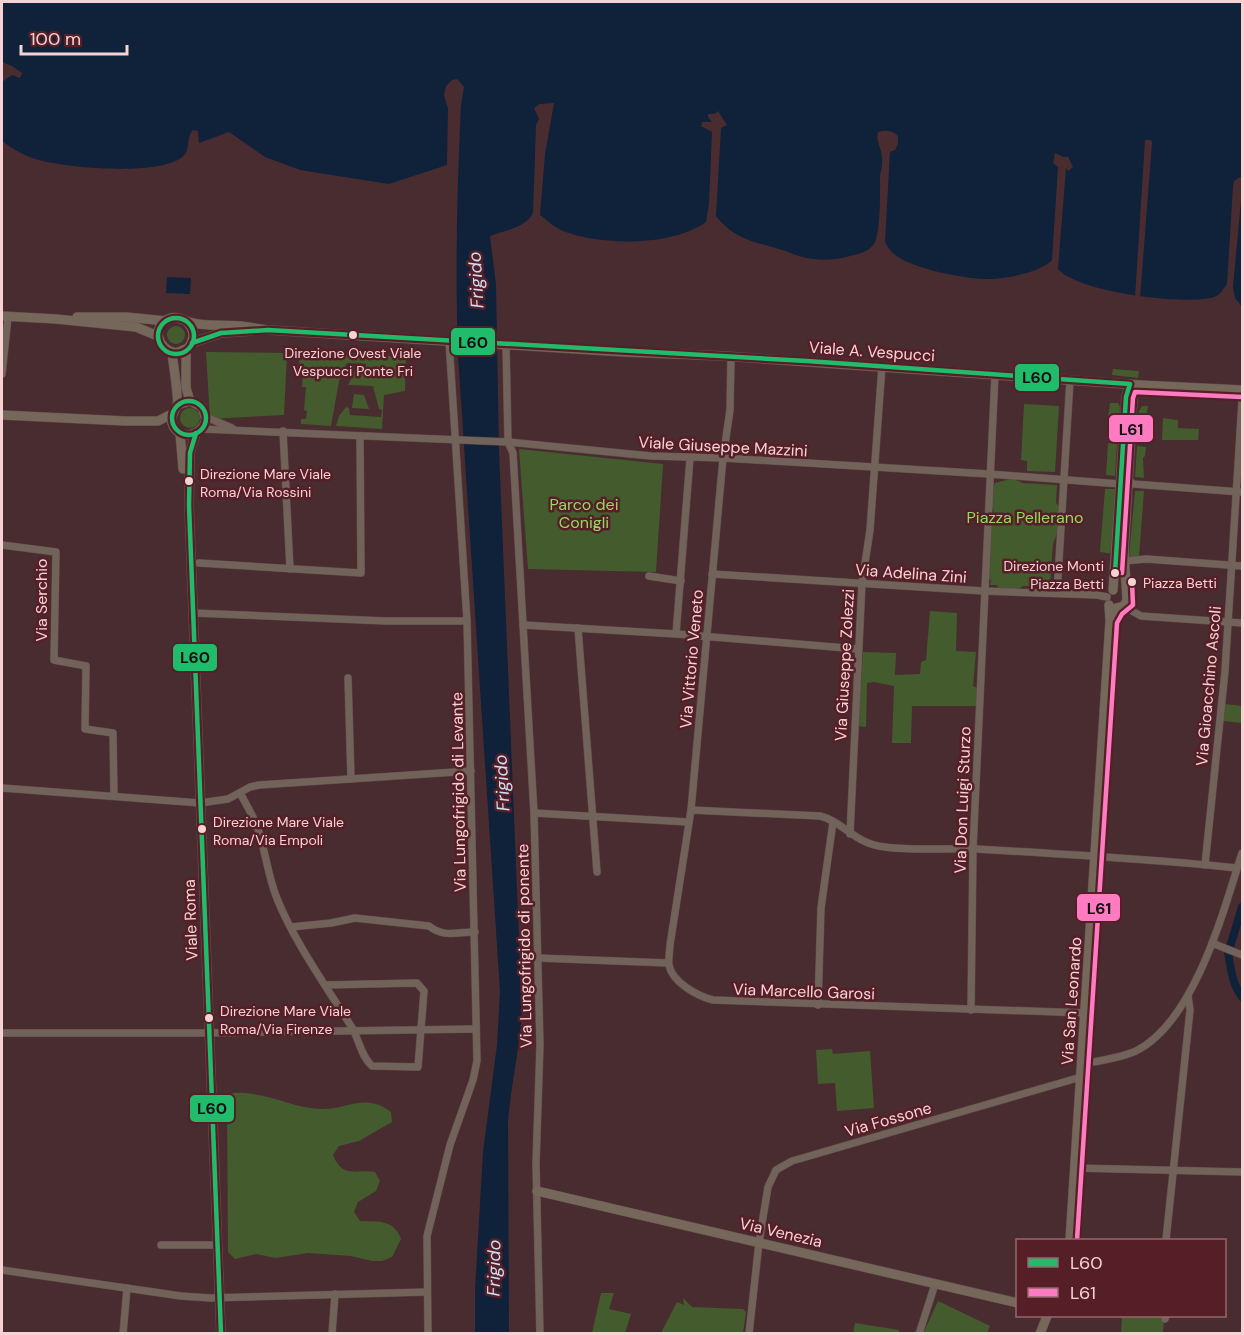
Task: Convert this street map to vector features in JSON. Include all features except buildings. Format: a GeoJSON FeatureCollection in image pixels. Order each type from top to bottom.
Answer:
{"type":"FeatureCollection","features":[{"type":"Feature","properties":{"kind":"main road"},"geometry":{"type":"LineString","coordinates":[[5,316],[136,327],[158,336],[164,349],[172,353],[179,353],[189,346],[221,333],[268,330]]}},
{"type":"Feature","properties":{"kind":"main road"},"geometry":{"type":"LineString","coordinates":[[56,319],[97,317],[166,321],[177,318],[187,322],[268,330]]}},
{"type":"Feature","properties":{"kind":"main road"},"geometry":{"type":"LineString","coordinates":[[158,336],[166,321]]}},
{"type":"Feature","properties":{"kind":"main road"},"geometry":{"type":"LineString","coordinates":[[187,322],[193,332],[189,346],[186,388],[190,400],[200,405],[206,417]]}},
{"type":"Feature","properties":{"kind":"main road","name":"Viale A. Vespucci"},"geometry":{"type":"LineString","coordinates":[[268,330],[731,356],[1242,390]]}},
{"type":"Feature","properties":{"kind":"main road"},"geometry":{"type":"LineString","coordinates":[[2,415],[125,422],[158,421],[172,414],[177,405],[172,353]]}},
{"type":"Feature","properties":{"kind":"main road"},"geometry":{"type":"LineString","coordinates":[[1125,599],[1124,482],[1126,397],[1130,384]]}},
{"type":"Feature","properties":{"kind":"main road"},"geometry":{"type":"LineString","coordinates":[[177,405],[190,400]]}},
{"type":"Feature","properties":{"kind":"main road","name":"Viale Roma"},"geometry":{"type":"LineString","coordinates":[[172,414],[183,448],[185,489],[189,506]]}},
{"type":"Feature","properties":{"kind":"main road","name":"Viale Roma"},"geometry":{"type":"LineString","coordinates":[[206,417],[190,453],[189,506],[221,1334]]}},
{"type":"Feature","properties":{"kind":"main road"},"geometry":{"type":"LineString","coordinates":[[125,422],[177,429],[188,435],[199,431]]}},
{"type":"Feature","properties":{"kind":"main road"},"geometry":{"type":"LineString","coordinates":[[1111,600],[1124,482]]}},
{"type":"Feature","properties":{"kind":"main road"},"geometry":{"type":"LineString","coordinates":[[1111,600],[1121,590],[1125,599]]}},
{"type":"Feature","properties":{"kind":"main road"},"geometry":{"type":"LineString","coordinates":[[1111,600],[1125,599]]}},
{"type":"Feature","properties":{"kind":"main road","name":"Via San Leonardo"},"geometry":{"type":"LineString","coordinates":[[1070,1239],[1111,600]]}},
{"type":"Feature","properties":{"kind":"main road","name":"Via Venezia"},"geometry":{"type":"LineString","coordinates":[[537,1191],[1016,1303]]}},
{"type":"Feature","properties":{"kind":"main road"},"geometry":{"type":"LineString","coordinates":[[1040,1334],[1047,1317]]}},
{"type":"Feature","properties":{"kind":"street"},"geometry":{"type":"LineString","coordinates":[[2,374],[5,316]]}},
{"type":"Feature","properties":{"kind":"street","name":"Via Lungofrigido di Levante"},"geometry":{"type":"LineString","coordinates":[[428,1334],[427,1236],[450,1145],[473,1080],[477,1061],[467,621],[460,441],[452,341]]}},
{"type":"Feature","properties":{"kind":"street","name":"Via Lungofrigido di ponente"},"geometry":{"type":"LineString","coordinates":[[502,344],[505,442],[513,453],[534,813],[540,1074],[536,1164],[540,1334]]}},
{"type":"Feature","properties":{"kind":"street","name":"Via Vittorio Veneto"},"geometry":{"type":"LineString","coordinates":[[668,963],[691,810],[723,458],[730,410],[731,356]]}},
{"type":"Feature","properties":{"kind":"street","name":"Via Giuseppe Zolezzi"},"geometry":{"type":"LineString","coordinates":[[850,834],[862,583],[870,530],[882,366]]}},
{"type":"Feature","properties":{"kind":"street"},"geometry":{"type":"LineString","coordinates":[[984,591],[995,374]]}},
{"type":"Feature","properties":{"kind":"street"},"geometry":{"type":"LineString","coordinates":[[1057,593],[1070,380]]}},
{"type":"Feature","properties":{"kind":"street","name":"Via Gioacchino Ascoli"},"geometry":{"type":"LineString","coordinates":[[1205,865],[1240,492],[1242,401]]}},
{"type":"Feature","properties":{"kind":"street"},"geometry":{"type":"LineString","coordinates":[[206,417],[240,431]]}},
{"type":"Feature","properties":{"kind":"street","name":"Viale Giuseppe Mazzini"},"geometry":{"type":"LineString","coordinates":[[199,431],[283,431],[505,442],[651,456],[875,465],[1240,492]]}},
{"type":"Feature","properties":{"kind":"street"},"geometry":{"type":"LineString","coordinates":[[283,431],[290,569]]}},
{"type":"Feature","properties":{"kind":"street"},"geometry":{"type":"LineString","coordinates":[[199,563],[361,573],[360,436]]}},
{"type":"Feature","properties":{"kind":"street"},"geometry":{"type":"LineString","coordinates":[[676,634],[690,458]]}},
{"type":"Feature","properties":{"kind":"street","name":"Via Serchio"},"geometry":{"type":"LineString","coordinates":[[2,545],[56,552],[54,660],[86,666],[85,729],[113,733],[114,796]]}},
{"type":"Feature","properties":{"kind":"street"},"geometry":{"type":"LineString","coordinates":[[1124,561],[1146,559],[1242,566]]}},
{"type":"Feature","properties":{"kind":"street","name":"Via Adelina Zini"},"geometry":{"type":"LineString","coordinates":[[712,574],[984,591],[1097,595],[1111,600]]}},
{"type":"Feature","properties":{"kind":"street"},"geometry":{"type":"LineString","coordinates":[[649,576],[681,581]]}},
{"type":"Feature","properties":{"kind":"street","name":"Via Don Luigi Sturzo"},"geometry":{"type":"LineString","coordinates":[[971,1010],[973,849],[984,591]]}},
{"type":"Feature","properties":{"kind":"street"},"geometry":{"type":"LineString","coordinates":[[1125,599],[1132,611],[1141,616],[1242,623]]}},
{"type":"Feature","properties":{"kind":"street"},"geometry":{"type":"LineString","coordinates":[[193,613],[386,621],[467,621]]}},
{"type":"Feature","properties":{"kind":"street"},"geometry":{"type":"LineString","coordinates":[[523,625],[676,634],[858,649]]}},
{"type":"Feature","properties":{"kind":"street"},"geometry":{"type":"LineString","coordinates":[[578,628],[597,872]]}},
{"type":"Feature","properties":{"kind":"street"},"geometry":{"type":"LineString","coordinates":[[348,678],[351,779]]}},
{"type":"Feature","properties":{"kind":"street"},"geometry":{"type":"LineString","coordinates":[[2,788],[200,803],[228,799],[258,785],[471,771]]}},
{"type":"Feature","properties":{"kind":"street"},"geometry":{"type":"LineString","coordinates":[[240,793],[258,830],[274,893],[291,927],[326,985],[355,1031],[358,1043],[368,1062],[372,1066],[418,1067],[424,991],[417,983],[326,985]]}},
{"type":"Feature","properties":{"kind":"street"},"geometry":{"type":"LineString","coordinates":[[691,810],[820,816],[829,818],[868,844],[885,848],[973,849],[1096,856],[1238,868]]}},
{"type":"Feature","properties":{"kind":"street"},"geometry":{"type":"LineString","coordinates":[[534,813],[688,822]]}},
{"type":"Feature","properties":{"kind":"street"},"geometry":{"type":"LineString","coordinates":[[818,1005],[821,908],[833,822]]}},
{"type":"Feature","properties":{"kind":"street"},"geometry":{"type":"LineString","coordinates":[[1082,1064],[1136,1050],[1149,1042],[1188,996],[1215,944],[1242,853]]}},
{"type":"Feature","properties":{"kind":"street"},"geometry":{"type":"LineString","coordinates":[[291,927],[355,918],[429,926],[438,933],[475,932]]}},
{"type":"Feature","properties":{"kind":"street"},"geometry":{"type":"LineString","coordinates":[[1215,944],[1240,954]]}},
{"type":"Feature","properties":{"kind":"street"},"geometry":{"type":"LineString","coordinates":[[538,958],[668,963]]}},
{"type":"Feature","properties":{"kind":"street","name":"Via Marcello Garosi"},"geometry":{"type":"LineString","coordinates":[[668,963],[674,976],[695,993],[707,999],[735,1002],[1085,1013]]}},
{"type":"Feature","properties":{"kind":"street"},"geometry":{"type":"LineString","coordinates":[[1166,1239],[1190,1010],[1188,996]]}},
{"type":"Feature","properties":{"kind":"street"},"geometry":{"type":"LineString","coordinates":[[2,1033],[476,1029]]}},
{"type":"Feature","properties":{"kind":"street","name":"Via Fossone"},"geometry":{"type":"LineString","coordinates":[[748,1334],[759,1242],[770,1178],[783,1164],[1081,1077]]}},
{"type":"Feature","properties":{"kind":"street"},"geometry":{"type":"LineString","coordinates":[[1075,1168],[1242,1172]]}},
{"type":"Feature","properties":{"kind":"street"},"geometry":{"type":"LineString","coordinates":[[161,1245],[217,1245]]}},
{"type":"Feature","properties":{"kind":"street"},"geometry":{"type":"LineString","coordinates":[[2,1270],[182,1296],[427,1292]]}},
{"type":"Feature","properties":{"kind":"street"},"geometry":{"type":"LineString","coordinates":[[919,1334],[935,1284]]}},
{"type":"Feature","properties":{"kind":"street"},"geometry":{"type":"LineString","coordinates":[[123,1334],[127,1288]]}},
{"type":"Feature","properties":{"kind":"street"},"geometry":{"type":"LineString","coordinates":[[332,1334],[335,1294]]}},
{"type":"Feature","properties":{"kind":"green space"},"geometry":{"type":"Polygon","coordinates":[[[172,326],[180,326],[185,331],[183,342],[172,344],[167,339],[167,331],[172,326]]]}},
{"type":"Feature","properties":{"kind":"green space"},"geometry":{"type":"Polygon","coordinates":[[[299,350],[406,357],[405,391],[384,395],[382,429],[336,426],[339,416],[346,407],[349,408],[350,415],[381,417],[382,410],[379,409],[373,386],[348,385],[355,371],[366,371],[366,364],[347,363],[339,381],[331,426],[301,424],[301,419],[306,419],[307,411],[304,410],[306,387],[302,387],[303,371],[299,371],[299,350]]]}},
{"type":"Feature","properties":{"kind":"green space"},"geometry":{"type":"Polygon","coordinates":[[[206,352],[287,353],[284,415],[210,419],[206,352]]]}},
{"type":"Feature","properties":{"kind":"green space"},"geometry":{"type":"Polygon","coordinates":[[[1113,369],[1139,371],[1138,378],[1112,375],[1113,369]]]}},
{"type":"Feature","properties":{"kind":"green space"},"geometry":{"type":"Polygon","coordinates":[[[354,394],[364,395],[369,409],[352,408],[354,394]]]}},
{"type":"Feature","properties":{"kind":"green space"},"geometry":{"type":"Polygon","coordinates":[[[1110,403],[1118,403],[1120,407],[1118,440],[1107,439],[1110,425],[1108,418],[1110,403]]]}},
{"type":"Feature","properties":{"kind":"green space"},"geometry":{"type":"Polygon","coordinates":[[[1024,404],[1059,406],[1055,472],[1027,471],[1027,461],[1021,460],[1024,404]]]}},
{"type":"Feature","properties":{"kind":"green space"},"geometry":{"type":"Polygon","coordinates":[[[1142,406],[1148,406],[1144,428],[1147,430],[1146,441],[1137,441],[1139,411],[1142,406]]]}},
{"type":"Feature","properties":{"kind":"green space"},"geometry":{"type":"Polygon","coordinates":[[[190,408],[197,411],[200,418],[197,425],[190,428],[183,425],[180,418],[183,411],[190,408]]]}},
{"type":"Feature","properties":{"kind":"green space"},"geometry":{"type":"Polygon","coordinates":[[[1163,418],[1178,420],[1178,428],[1199,429],[1198,440],[1162,440],[1163,418]]]}},
{"type":"Feature","properties":{"kind":"green space"},"geometry":{"type":"Polygon","coordinates":[[[1108,443],[1117,444],[1115,476],[1106,475],[1108,443]]]}},
{"type":"Feature","properties":{"kind":"green space"},"geometry":{"type":"Polygon","coordinates":[[[1137,446],[1146,447],[1143,458],[1144,478],[1135,477],[1137,446]]]}},
{"type":"Feature","properties":{"kind":"green space","name":"Parco dei Conigli"},"geometry":{"type":"Polygon","coordinates":[[[519,449],[663,464],[656,572],[528,569],[519,449]]]}},
{"type":"Feature","properties":{"kind":"green space","name":"Piazza Pellerano"},"geometry":{"type":"Polygon","coordinates":[[[1010,479],[1022,483],[1057,485],[1056,503],[1059,506],[1061,523],[1053,544],[1050,586],[1023,586],[1017,590],[999,590],[997,585],[990,585],[988,564],[991,560],[988,556],[990,525],[994,522],[993,489],[995,483],[1010,479]]]}},
{"type":"Feature","properties":{"kind":"green space"},"geometry":{"type":"Polygon","coordinates":[[[1105,489],[1116,489],[1114,554],[1100,552],[1105,489]]]}},
{"type":"Feature","properties":{"kind":"green space"},"geometry":{"type":"Polygon","coordinates":[[[1135,491],[1144,491],[1139,556],[1129,556],[1135,491]]]}},
{"type":"Feature","properties":{"kind":"green space"},"geometry":{"type":"Polygon","coordinates":[[[930,611],[957,613],[956,651],[976,652],[973,686],[977,688],[977,706],[912,706],[911,743],[892,743],[894,686],[867,683],[866,727],[858,726],[863,652],[896,653],[895,675],[920,674],[921,662],[926,660],[930,611]]]}},
{"type":"Feature","properties":{"kind":"green space"},"geometry":{"type":"Polygon","coordinates":[[[1225,704],[1242,706],[1242,723],[1223,721],[1225,704]]]}},
{"type":"Feature","properties":{"kind":"green space"},"geometry":{"type":"Polygon","coordinates":[[[832,1049],[833,1054],[870,1051],[874,1108],[837,1111],[835,1083],[818,1084],[816,1050],[832,1049]]]}},
{"type":"Feature","properties":{"kind":"green space"},"geometry":{"type":"Polygon","coordinates":[[[233,1093],[255,1094],[320,1109],[356,1103],[372,1103],[391,1112],[392,1122],[359,1141],[339,1146],[333,1155],[345,1170],[375,1172],[380,1181],[376,1191],[358,1202],[354,1212],[360,1221],[385,1223],[394,1228],[401,1239],[392,1257],[382,1261],[372,1261],[351,1256],[308,1253],[276,1258],[256,1254],[235,1259],[228,1252],[227,1100],[233,1093]]]}},
{"type":"Feature","properties":{"kind":"green space"},"geometry":{"type":"Polygon","coordinates":[[[601,1293],[614,1293],[609,1309],[631,1314],[625,1333],[592,1333],[601,1293]]]}},
{"type":"Feature","properties":{"kind":"green space"},"geometry":{"type":"Polygon","coordinates":[[[683,1298],[692,1307],[743,1309],[746,1312],[743,1333],[661,1333],[677,1302],[684,1305],[683,1298]]]}},
{"type":"Feature","properties":{"kind":"green space"},"geometry":{"type":"Polygon","coordinates":[[[938,1301],[990,1326],[987,1333],[923,1334],[938,1301]]]}},
{"type":"Feature","properties":{"kind":"green space"},"geometry":{"type":"Polygon","coordinates":[[[1122,1317],[1164,1317],[1163,1333],[1121,1334],[1122,1317]]]}},
{"type":"Feature","properties":{"kind":"green space"},"geometry":{"type":"Polygon","coordinates":[[[855,1323],[899,1330],[899,1333],[853,1333],[855,1323]]]}},
{"type":"Feature","properties":{"kind":"water","name":"Frigido"},"geometry":{"type":"Polygon","coordinates":[[[2,2],[1242,2],[1242,176],[1234,181],[1233,186],[1227,284],[1216,296],[1200,299],[1157,298],[1108,290],[1069,277],[1058,269],[1066,168],[1068,171],[1073,167],[1068,157],[1055,153],[1053,163],[1058,167],[1052,260],[1046,265],[1021,274],[994,279],[937,272],[900,258],[885,242],[890,152],[895,150],[898,144],[898,136],[889,131],[878,132],[877,135],[882,160],[879,222],[876,239],[869,249],[844,258],[816,259],[753,242],[734,233],[716,216],[721,128],[727,125],[718,111],[715,114],[708,114],[712,122],[702,122],[701,126],[712,132],[706,222],[676,236],[657,239],[618,241],[582,237],[559,229],[540,215],[545,154],[554,103],[540,104],[534,108],[539,119],[536,125],[533,213],[526,222],[490,236],[496,284],[499,451],[522,1010],[508,1122],[509,1333],[475,1333],[475,1290],[483,1152],[497,1045],[500,991],[458,355],[458,199],[461,105],[464,87],[457,79],[452,80],[446,86],[444,95],[448,109],[447,165],[389,184],[300,170],[265,157],[229,132],[199,143],[198,131],[193,130],[189,137],[188,148],[181,158],[169,164],[152,167],[112,169],[53,163],[29,157],[2,141],[2,82],[12,75],[20,78],[22,73],[2,62],[2,2]]]}},
{"type":"Feature","properties":{"kind":"water"},"geometry":{"type":"Polygon","coordinates":[[[1242,190],[1242,307],[1235,298],[1233,287],[1242,190]]]}},
{"type":"Feature","properties":{"kind":"water"},"geometry":{"type":"Polygon","coordinates":[[[167,277],[191,278],[190,294],[166,293],[167,277]]]}},
{"type":"Feature","properties":{"kind":"pier"},"geometry":{"type":"Polygon","coordinates":[[[1145,140],[1151,140],[1152,143],[1140,298],[1135,298],[1145,140]]]}},
{"type":"Feature","properties":{"kind":"waterway"},"geometry":{"type":"LineString","coordinates":[[1230,947],[1242,907]]}},
{"type":"Feature","properties":{"kind":"waterway"},"geometry":{"type":"LineString","coordinates":[[1228,952],[1234,982],[1242,997]]}},
{"type":"Feature","properties":{"kind":"transit line","name":"L60"},"geometry":{"type":"LineString","coordinates":[[176,318],[189,323],[194,336],[189,349],[176,354],[163,349],[158,336],[163,323],[176,318]]}},
{"type":"Feature","properties":{"kind":"transit line","name":"L60"},"geometry":{"type":"LineString","coordinates":[[192,343],[221,333],[268,330],[807,361],[1130,384],[1126,397],[1115,573]]}},
{"type":"Feature","properties":{"kind":"transit line","name":"L61"},"geometry":{"type":"LineString","coordinates":[[1122,573],[1135,392],[1242,397]]}},
{"type":"Feature","properties":{"kind":"transit line","name":"L60"},"geometry":{"type":"LineString","coordinates":[[189,401],[201,406],[206,418],[201,430],[189,435],[177,430],[172,418],[177,406],[189,401]]}},
{"type":"Feature","properties":{"kind":"transit line","name":"L60"},"geometry":{"type":"LineString","coordinates":[[196,433],[190,453],[189,505],[221,1334]]}},
{"type":"Feature","properties":{"kind":"transit line","name":"L61"},"geometry":{"type":"LineString","coordinates":[[1077,1239],[1117,623],[1122,614],[1133,605],[1132,582]]}},
{"type":"Feature","properties":{"kind":"place","name":"Direzione Ovest Viale Vespucci Ponte Fri"},"geometry":{"type":"Point","coordinates":[353,335]}},
{"type":"Feature","properties":{"kind":"place","name":"Direzione Mare Viale Roma/Via Rossini"},"geometry":{"type":"Point","coordinates":[189,481]}},
{"type":"Feature","properties":{"kind":"place","name":"Direzione Monti Piazza Betti"},"geometry":{"type":"Point","coordinates":[1115,573]}},
{"type":"Feature","properties":{"kind":"place","name":"Piazza Betti"},"geometry":{"type":"Point","coordinates":[1132,582]}},
{"type":"Feature","properties":{"kind":"place","name":"Direzione Mare Viale Roma/Via Empoli"},"geometry":{"type":"Point","coordinates":[202,829]}},
{"type":"Feature","properties":{"kind":"place","name":"Direzione Mare Viale Roma/Via Firenze"},"geometry":{"type":"Point","coordinates":[209,1018]}}]}
